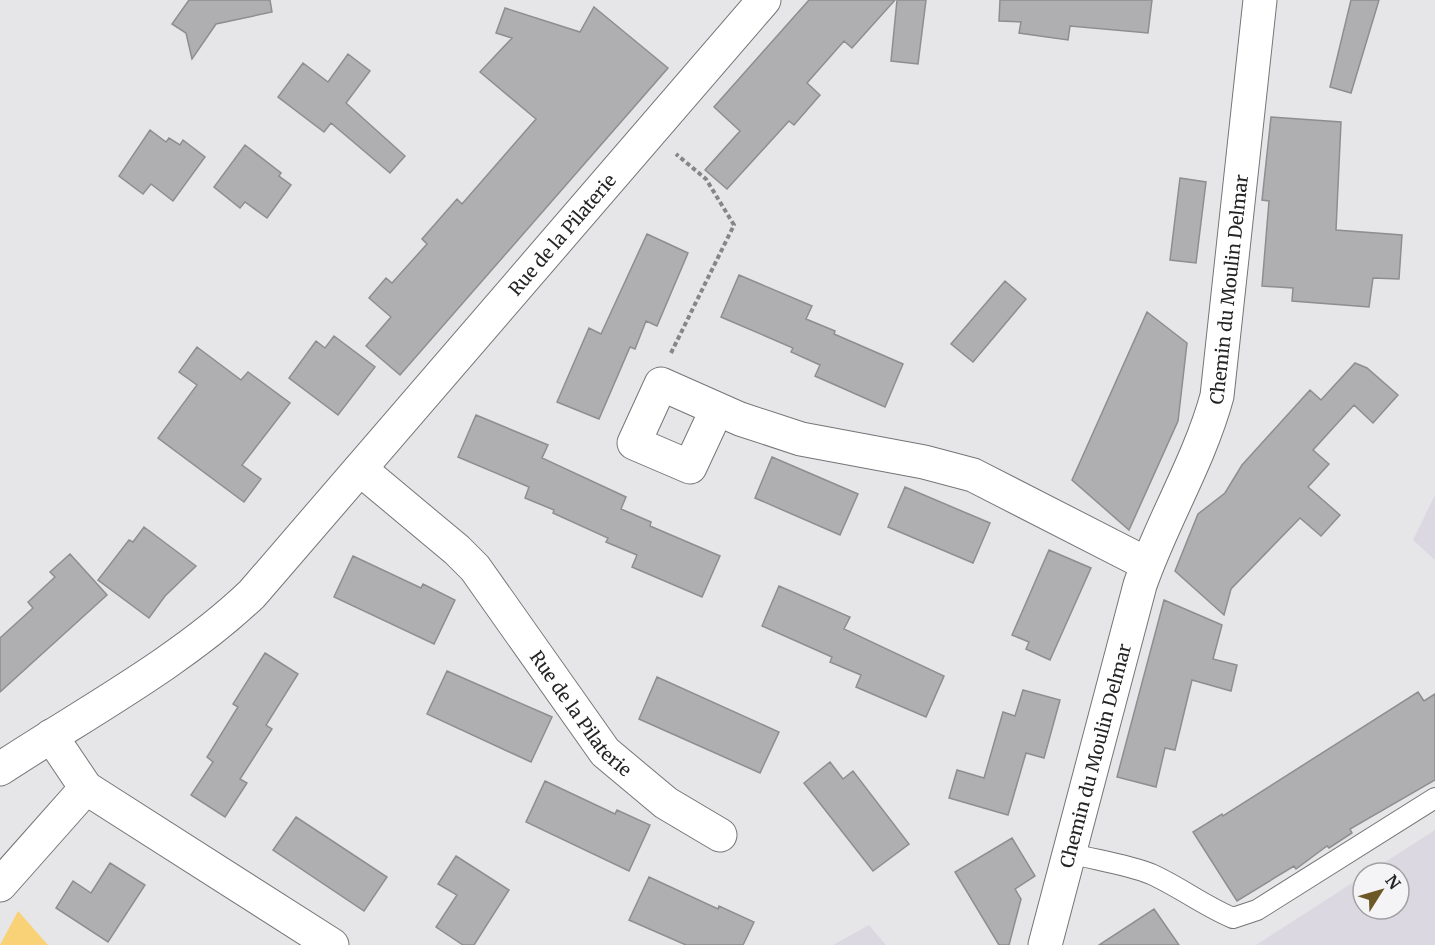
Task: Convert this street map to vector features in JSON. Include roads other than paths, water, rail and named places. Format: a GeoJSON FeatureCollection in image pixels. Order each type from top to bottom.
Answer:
{"type":"FeatureCollection","features":[{"type":"Feature","properties":{"kind":"street","name":"Rue de la Pilaterie"},"geometry":{"type":"LineString","coordinates":[[0,769],[187,647],[231,614],[252,594],[764,0]]}},
{"type":"Feature","properties":{"kind":"street","name":"Chemin du Moulin Delmar"},"geometry":{"type":"LineString","coordinates":[[1045,945],[1147,564],[1206,430],[1217,396],[1260,0]]}},
{"type":"Feature","properties":{"kind":"street"},"geometry":{"type":"LineString","coordinates":[[717,409],[690,467],[634,442],[661,384],[740,419],[801,439],[924,462],[973,476],[1147,564]]}},
{"type":"Feature","properties":{"kind":"street","name":"Rue de la Pilaterie"},"geometry":{"type":"LineString","coordinates":[[360,469],[457,550],[475,568],[605,752],[666,803],[720,835]]}},
{"type":"Feature","properties":{"kind":"street"},"geometry":{"type":"LineString","coordinates":[[51,736],[86,788],[331,945]]}},
{"type":"Feature","properties":{"kind":"street"},"geometry":{"type":"LineString","coordinates":[[0,885],[86,788]]}},
{"type":"Feature","properties":{"kind":"lane"},"geometry":{"type":"LineString","coordinates":[[1069,854],[1147,873],[1182,889],[1205,906],[1233,918],[1257,910],[1435,798]]}}]}
